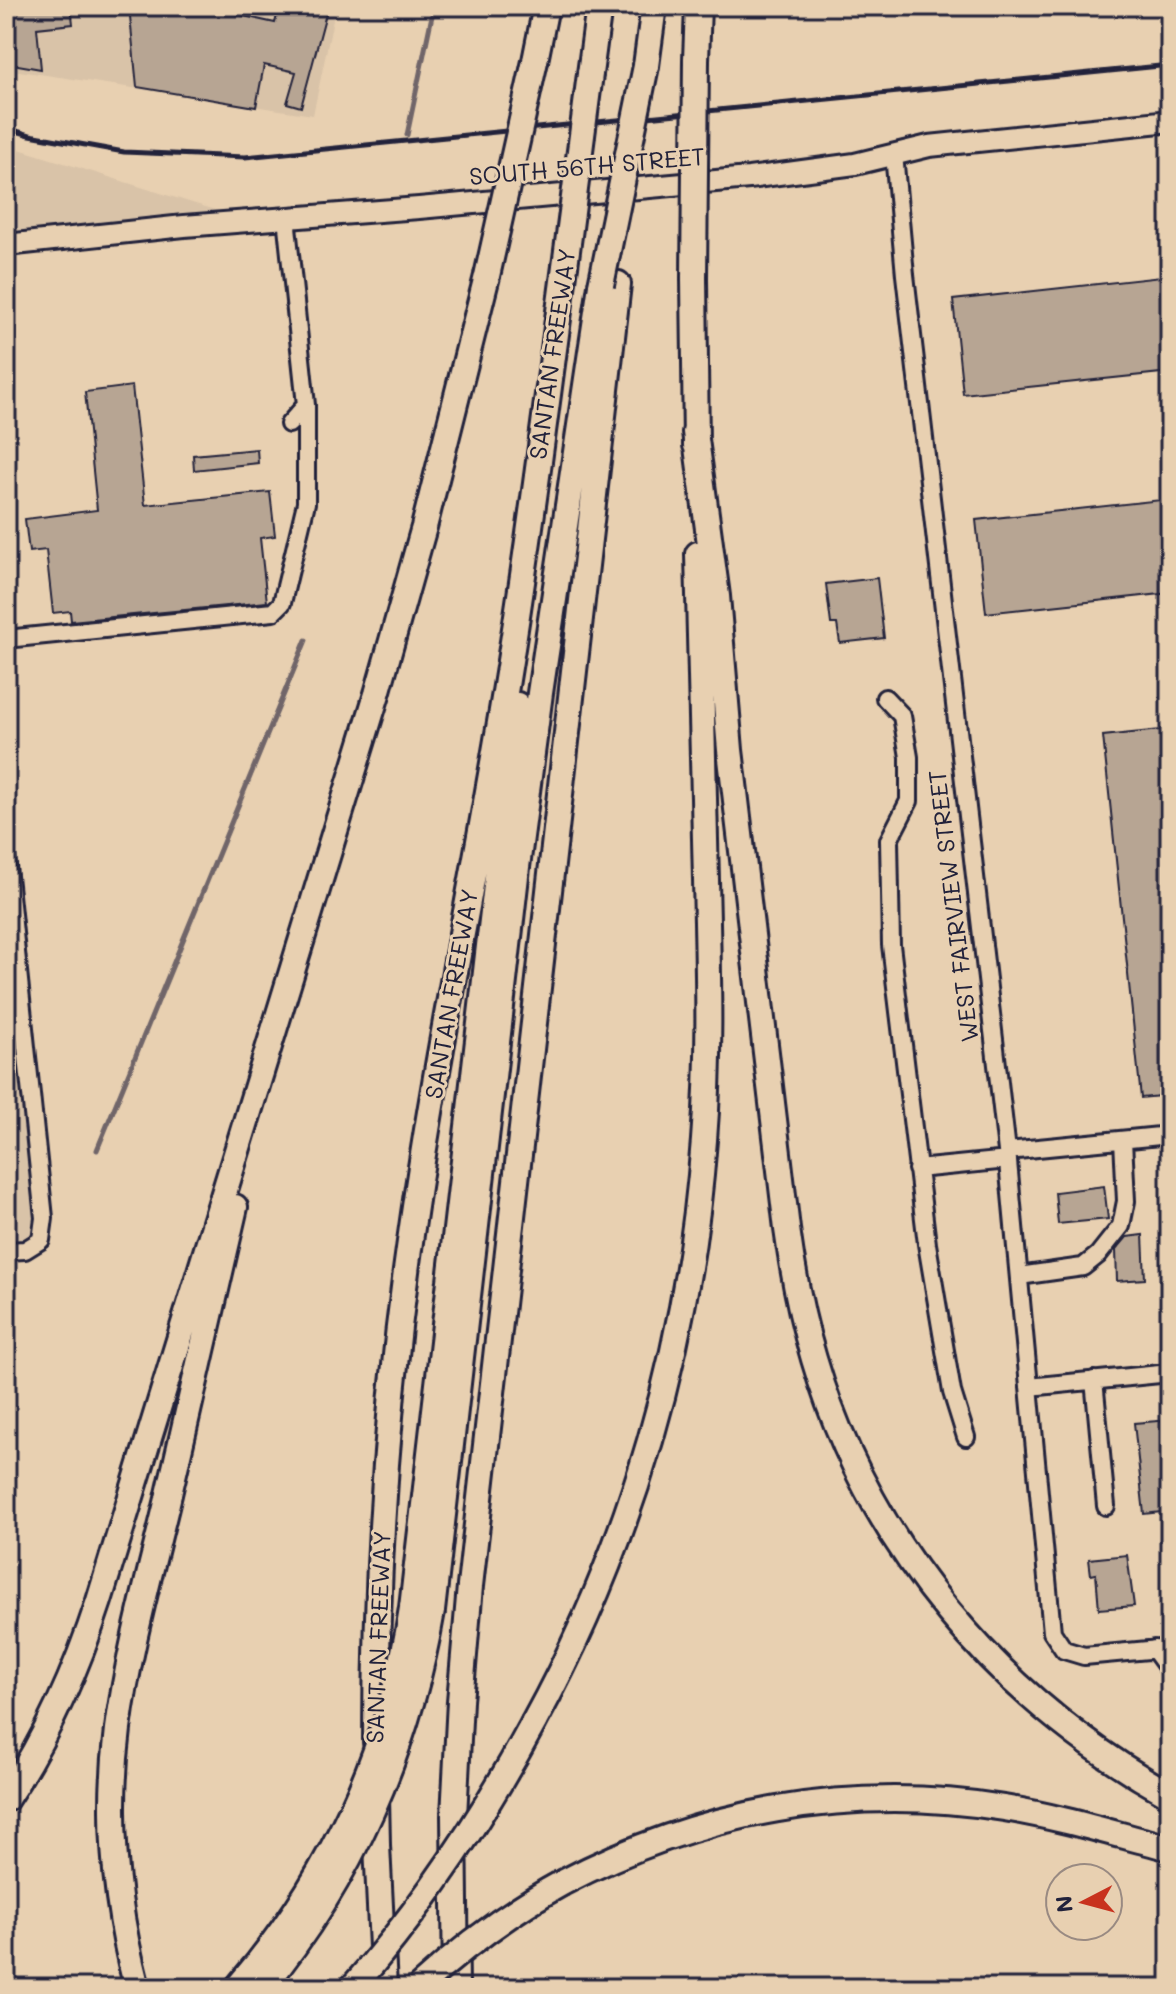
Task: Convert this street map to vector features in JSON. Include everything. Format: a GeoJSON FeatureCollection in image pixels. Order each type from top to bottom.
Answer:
{"type":"FeatureCollection","features":[{"type":"Feature","properties":{"kind":"highway"},"geometry":{"type":"LineString","coordinates":[[6,1799],[59,1708],[90,1627],[348,791],[401,610],[487,276],[546,6]]}},
{"type":"Feature","properties":{"kind":"highway","name":"SANTAN FREEWAY"},"geometry":{"type":"LineString","coordinates":[[384,1988],[377,1845],[376,1703],[379,1590],[391,1404],[405,1276],[426,1134],[495,754],[536,483],[599,6]]}},
{"type":"Feature","properties":{"kind":"highway"},"geometry":{"type":"LineString","coordinates":[[237,1988],[280,1934],[329,1858],[373,1762],[404,1656],[422,1610],[540,693],[654,6]]}},
{"type":"Feature","properties":{"kind":"highway"},"geometry":{"type":"LineString","coordinates":[[352,1988],[448,1864],[494,1793],[560,1674],[589,1611],[640,1475],[677,1335],[687,1281],[702,1165],[708,1079],[695,432],[698,6]]}},
{"type":"Feature","properties":{"kind":"highway"},"geometry":{"type":"LineString","coordinates":[[456,1988],[454,1816],[468,1600],[610,284]]}},
{"type":"Feature","properties":{"kind":"highway"},"geometry":{"type":"LineString","coordinates":[[695,432],[717,596],[730,750],[787,1229],[797,1296],[824,1391],[849,1453],[880,1513],[916,1570],[957,1622],[1006,1675],[1059,1722],[1170,1795]]}},
{"type":"Feature","properties":{"kind":"highway"},"geometry":{"type":"LineString","coordinates":[[262,1988],[328,1896],[373,1810],[406,1723],[424,1656],[422,1610],[492,913],[514,739],[536,483]]}},
{"type":"Feature","properties":{"kind":"highway"},"geometry":{"type":"LineString","coordinates":[[137,1988],[121,1911],[116,1863],[116,1754],[122,1705],[239,1191],[258,1083]]}},
{"type":"Feature","properties":{"kind":"highway"},"geometry":{"type":"LineString","coordinates":[[418,1988],[474,1940],[518,1909],[623,1853],[696,1826],[788,1807],[859,1800],[937,1800],[1007,1808],[1170,1848]]}},
{"type":"Feature","properties":{"kind":"main road","name":"SOUTH 56TH STREET"},"geometry":{"type":"LineString","coordinates":[[6,245],[286,217],[749,178],[855,164],[929,146],[1170,121]]}},
{"type":"Feature","properties":{"kind":"street","name":"WEST FAIRVIEW STREET"},"geometry":{"type":"LineString","coordinates":[[894,154],[905,275],[1008,1156],[1052,1632],[1064,1650],[1084,1656],[1162,1648]]}},
{"type":"Feature","properties":{"kind":"street"},"geometry":{"type":"LineString","coordinates":[[6,639],[273,612],[282,603],[306,503],[306,405],[286,217]]}},
{"type":"Feature","properties":{"kind":"street"},"geometry":{"type":"LineString","coordinates":[[289,424],[306,405]]}},
{"type":"Feature","properties":{"kind":"street"},"geometry":{"type":"LineString","coordinates":[[885,698],[902,716],[909,757],[909,801],[889,840],[891,945],[927,1244],[952,1392],[966,1437]]}},
{"type":"Feature","properties":{"kind":"street"},"geometry":{"type":"LineString","coordinates":[[6,857],[44,1218],[41,1240],[25,1250],[6,1251]]}},
{"type":"Feature","properties":{"kind":"street"},"geometry":{"type":"LineString","coordinates":[[917,1169],[1170,1135]]}},
{"type":"Feature","properties":{"kind":"street"},"geometry":{"type":"LineString","coordinates":[[1019,1276],[1083,1267],[1098,1255],[1121,1226],[1126,1201],[1123,1140]]}},
{"type":"Feature","properties":{"kind":"street"},"geometry":{"type":"LineString","coordinates":[[1029,1387],[1170,1373]]}},
{"type":"Feature","properties":{"kind":"street"},"geometry":{"type":"LineString","coordinates":[[1094,1380],[1106,1506]]}},
{"type":"Feature","properties":{"kind":"street"},"geometry":{"type":"LineString","coordinates":[[1162,1648],[1170,1671]]}},
{"type":"Feature","properties":{"kind":"shaded area"},"geometry":{"type":"Polygon","coordinates":[[[6,6],[336,6],[313,115],[6,69],[6,6]]]}},
{"type":"Feature","properties":{"kind":"shaded area"},"geometry":{"type":"Polygon","coordinates":[[[6,145],[247,220],[6,245],[6,145]]]}},
{"type":"Feature","properties":{"kind":"shaded area"},"geometry":{"type":"Polygon","coordinates":[[[6,858],[41,1240],[6,1251],[6,858]]]}},
{"type":"Feature","properties":{"kind":"building"},"geometry":{"type":"Polygon","coordinates":[[[6,6],[71,6],[73,24],[37,28],[41,69],[6,63],[6,6]]]}},
{"type":"Feature","properties":{"kind":"building"},"geometry":{"type":"Polygon","coordinates":[[[129,6],[198,6],[275,23],[279,8],[311,16],[313,6],[328,6],[301,107],[287,103],[296,72],[264,65],[256,107],[137,87],[129,6]]]}},
{"type":"Feature","properties":{"kind":"building"},"geometry":{"type":"Polygon","coordinates":[[[1170,276],[1170,372],[963,394],[953,300],[1170,276]]]}},
{"type":"Feature","properties":{"kind":"building"},"geometry":{"type":"Polygon","coordinates":[[[132,386],[145,505],[270,492],[275,536],[260,538],[267,602],[71,621],[70,611],[53,613],[46,550],[29,552],[25,519],[97,510],[85,392],[132,386]]]}},
{"type":"Feature","properties":{"kind":"building"},"geometry":{"type":"Polygon","coordinates":[[[257,449],[258,463],[194,470],[193,455],[257,449]]]}},
{"type":"Feature","properties":{"kind":"building"},"geometry":{"type":"Polygon","coordinates":[[[1170,499],[1170,593],[986,613],[976,520],[1170,499]]]}},
{"type":"Feature","properties":{"kind":"building"},"geometry":{"type":"Polygon","coordinates":[[[877,578],[884,638],[840,643],[837,624],[831,624],[826,584],[877,578]]]}},
{"type":"Feature","properties":{"kind":"building"},"geometry":{"type":"Polygon","coordinates":[[[1170,729],[1170,1095],[1141,1098],[1103,736],[1170,729]]]}},
{"type":"Feature","properties":{"kind":"building"},"geometry":{"type":"Polygon","coordinates":[[[1104,1186],[1108,1219],[1058,1224],[1055,1192],[1104,1186]]]}},
{"type":"Feature","properties":{"kind":"building"},"geometry":{"type":"Polygon","coordinates":[[[1143,1235],[1145,1279],[1117,1281],[1116,1250],[1127,1237],[1143,1235]]]}},
{"type":"Feature","properties":{"kind":"building"},"geometry":{"type":"Polygon","coordinates":[[[1170,1420],[1170,1511],[1144,1514],[1134,1423],[1170,1420]]]}},
{"type":"Feature","properties":{"kind":"building"},"geometry":{"type":"Polygon","coordinates":[[[1127,1555],[1134,1606],[1099,1609],[1096,1574],[1091,1575],[1089,1559],[1127,1555]]]}},
{"type":"Feature","properties":{"kind":"waterway"},"geometry":{"type":"LineString","coordinates":[[407,135],[434,6]]}},
{"type":"Feature","properties":{"kind":"waterway"},"geometry":{"type":"LineString","coordinates":[[97,1150],[306,640]]}},
{"type":"Feature","properties":{"kind":"railway"},"geometry":{"type":"LineString","coordinates":[[6,128],[124,152],[245,157],[1170,65]]}}]}
